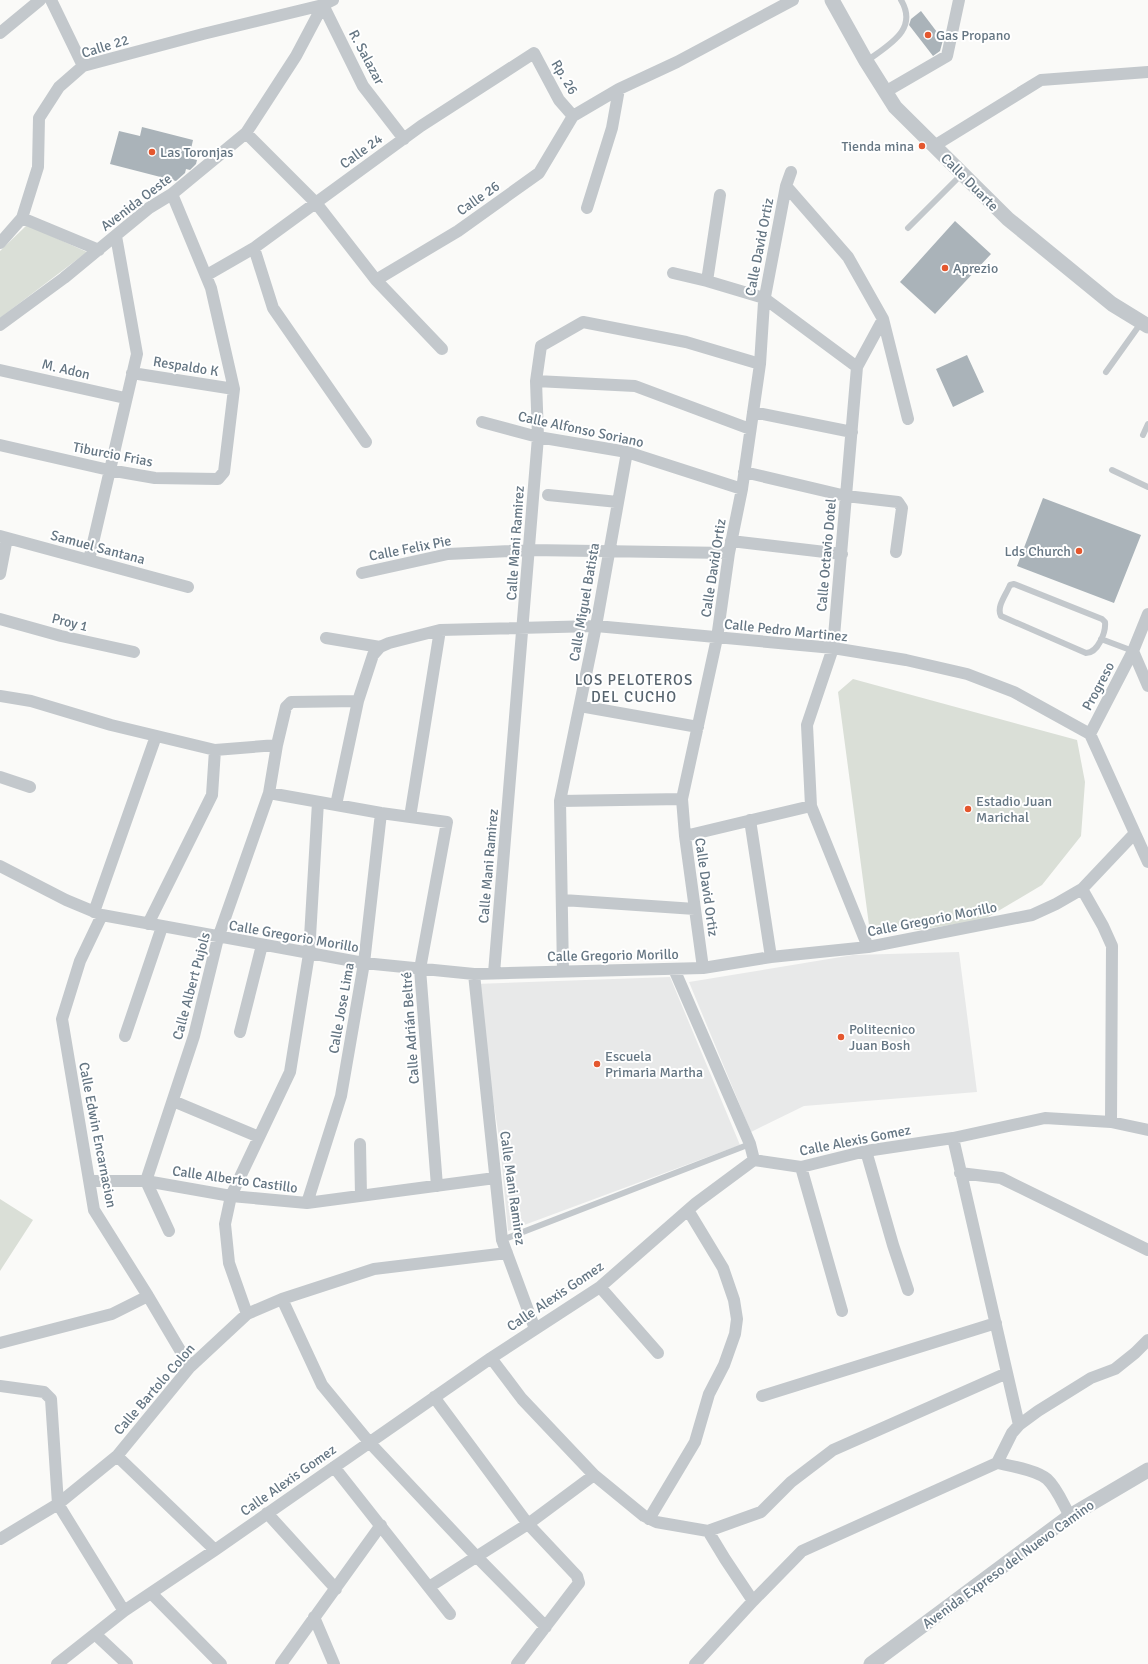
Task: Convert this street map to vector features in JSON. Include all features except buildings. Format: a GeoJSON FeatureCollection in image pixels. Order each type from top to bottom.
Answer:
{"type":"FeatureCollection","features":[{"type":"Feature","properties":{"kind":"street"},"geometry":{"type":"LineString","coordinates":[[0,33],[40,0]]}},
{"type":"Feature","properties":{"kind":"street"},"geometry":{"type":"LineString","coordinates":[[51,0],[83,66]]}},
{"type":"Feature","properties":{"kind":"street"},"geometry":{"type":"LineString","coordinates":[[573,116],[619,89],[677,62],[793,0]]}},
{"type":"Feature","properties":{"kind":"street","name":"Calle Duarte"},"geometry":{"type":"LineString","coordinates":[[832,0],[866,61],[895,107],[1008,219],[1112,304],[1145,325]]}},
{"type":"Feature","properties":{"kind":"street"},"geometry":{"type":"LineString","coordinates":[[885,92],[947,56],[960,0]]}},
{"type":"Feature","properties":{"kind":"street","name":"Calle 22"},"geometry":{"type":"LineString","coordinates":[[0,243],[22,218],[38,167],[40,118],[58,87],[83,66],[328,3]]}},
{"type":"Feature","properties":{"kind":"street","name":"Avenida Oeste"},"geometry":{"type":"LineString","coordinates":[[0,325],[64,278],[149,208],[172,194],[246,133],[296,56],[328,3]]}},
{"type":"Feature","properties":{"kind":"street","name":"R. Salazar"},"geometry":{"type":"LineString","coordinates":[[328,3],[363,86],[404,138]]}},
{"type":"Feature","properties":{"kind":"street","name":"Calle 24"},"geometry":{"type":"LineString","coordinates":[[207,275],[254,248],[404,138],[534,53]]}},
{"type":"Feature","properties":{"kind":"street","name":"Rp. 26"},"geometry":{"type":"LineString","coordinates":[[534,53],[560,100],[573,116]]}},
{"type":"Feature","properties":{"kind":"street"},"geometry":{"type":"LineString","coordinates":[[934,146],[1041,80],[1148,72]]}},
{"type":"Feature","properties":{"kind":"street"},"geometry":{"type":"LineString","coordinates":[[586,208],[612,128],[619,89]]}},
{"type":"Feature","properties":{"kind":"street","name":"Calle 26"},"geometry":{"type":"LineString","coordinates":[[376,280],[458,230],[539,173],[573,116]]}},
{"type":"Feature","properties":{"kind":"street"},"geometry":{"type":"LineString","coordinates":[[246,133],[316,203],[376,280],[442,349]]}},
{"type":"Feature","properties":{"kind":"street","name":"Calle David Ortiz"},"geometry":{"type":"LineString","coordinates":[[703,968],[685,836],[682,798],[717,638],[730,547],[742,490],[760,364],[764,298],[786,186],[791,172]]}},
{"type":"Feature","properties":{"kind":"street"},"geometry":{"type":"LineString","coordinates":[[786,186],[848,257],[883,320],[908,418]]}},
{"type":"Feature","properties":{"kind":"street"},"geometry":{"type":"LineString","coordinates":[[172,194],[207,275],[234,389]]}},
{"type":"Feature","properties":{"kind":"street"},"geometry":{"type":"LineString","coordinates":[[707,281],[720,195]]}},
{"type":"Feature","properties":{"kind":"street"},"geometry":{"type":"LineString","coordinates":[[22,218],[99,250]]}},
{"type":"Feature","properties":{"kind":"street"},"geometry":{"type":"LineString","coordinates":[[89,560],[137,354],[116,236]]}},
{"type":"Feature","properties":{"kind":"street"},"geometry":{"type":"LineString","coordinates":[[254,248],[272,308],[366,442]]}},
{"type":"Feature","properties":{"kind":"street"},"geometry":{"type":"LineString","coordinates":[[673,273],[707,281],[764,298],[857,367],[883,320]]}},
{"type":"Feature","properties":{"kind":"street","name":"Calle Mani Ramirez"},"geometry":{"type":"LineString","coordinates":[[494,973],[530,550],[538,437],[536,381],[542,346],[583,322],[686,342],[760,364]]}},
{"type":"Feature","properties":{"kind":"street","name":"Calle Octavio Dotel"},"geometry":{"type":"LineString","coordinates":[[857,367],[833,648],[807,725],[811,806],[868,947]]}},
{"type":"Feature","properties":{"kind":"street","name":"M. Adon"},"geometry":{"type":"LineString","coordinates":[[0,370],[126,398]]}},
{"type":"Feature","properties":{"kind":"street","name":"Respaldo K"},"geometry":{"type":"LineString","coordinates":[[132,373],[234,389]]}},
{"type":"Feature","properties":{"kind":"street"},"geometry":{"type":"LineString","coordinates":[[536,381],[635,386],[750,429]]}},
{"type":"Feature","properties":{"kind":"street","name":"Tiburcio Frias"},"geometry":{"type":"LineString","coordinates":[[0,446],[109,470],[155,478],[218,479],[224,472],[234,389]]}},
{"type":"Feature","properties":{"kind":"street"},"geometry":{"type":"LineString","coordinates":[[753,412],[852,432]]}},
{"type":"Feature","properties":{"kind":"street","name":"Calle Alfonso Soriano"},"geometry":{"type":"LineString","coordinates":[[482,422],[538,437],[627,452],[742,490]]}},
{"type":"Feature","properties":{"kind":"street","name":"Calle Miguel Batista"},"geometry":{"type":"LineString","coordinates":[[563,972],[563,900],[560,801],[596,626],[627,452]]}},
{"type":"Feature","properties":{"kind":"street"},"geometry":{"type":"LineString","coordinates":[[744,472],[846,496],[898,502],[902,508],[896,552]]}},
{"type":"Feature","properties":{"kind":"street"},"geometry":{"type":"LineString","coordinates":[[548,495],[618,502]]}},
{"type":"Feature","properties":{"kind":"street"},"geometry":{"type":"LineString","coordinates":[[0,574],[3,537]]}},
{"type":"Feature","properties":{"kind":"street","name":"Samuel Santana"},"geometry":{"type":"LineString","coordinates":[[3,537],[188,587]]}},
{"type":"Feature","properties":{"kind":"street","name":"Calle Felix Pie"},"geometry":{"type":"LineString","coordinates":[[362,573],[448,554],[530,550],[730,547],[842,554]]}},
{"type":"Feature","properties":{"kind":"street","name":"Progreso"},"geometry":{"type":"LineString","coordinates":[[1090,734],[1133,651],[1148,614]]}},
{"type":"Feature","properties":{"kind":"street","name":"Proy 1"},"geometry":{"type":"LineString","coordinates":[[0,619],[61,636],[134,652]]}},
{"type":"Feature","properties":{"kind":"street","name":"Calle Pedro Martinez"},"geometry":{"type":"LineString","coordinates":[[380,647],[389,642],[440,630],[596,626],[833,648],[906,660],[967,674],[1014,692],[1090,734]]}},
{"type":"Feature","properties":{"kind":"street"},"geometry":{"type":"LineString","coordinates":[[269,793],[381,814],[410,817],[440,630]]}},
{"type":"Feature","properties":{"kind":"street"},"geometry":{"type":"LineString","coordinates":[[326,638],[380,647]]}},
{"type":"Feature","properties":{"kind":"street"},"geometry":{"type":"LineString","coordinates":[[336,805],[358,701],[373,655],[380,647]]}},
{"type":"Feature","properties":{"kind":"street","name":"Progreso"},"geometry":{"type":"LineString","coordinates":[[1133,651],[1148,686]]}},
{"type":"Feature","properties":{"kind":"street"},"geometry":{"type":"LineString","coordinates":[[0,696],[31,701],[69,714],[215,750],[277,745]]}},
{"type":"Feature","properties":{"kind":"street","name":"Calle Albert Pujols"},"geometry":{"type":"LineString","coordinates":[[146,1181],[194,1036],[218,938],[269,793],[277,745],[286,707],[291,702],[358,701]]}},
{"type":"Feature","properties":{"kind":"street"},"geometry":{"type":"LineString","coordinates":[[580,706],[698,727]]}},
{"type":"Feature","properties":{"kind":"street"},"geometry":{"type":"LineString","coordinates":[[1090,734],[1148,862]]}},
{"type":"Feature","properties":{"kind":"street","name":"Calle Edwin Encarnacion"},"geometry":{"type":"LineString","coordinates":[[156,736],[98,914],[80,961],[62,1019],[94,1210],[148,1296],[190,1367]]}},
{"type":"Feature","properties":{"kind":"street"},"geometry":{"type":"LineString","coordinates":[[148,924],[212,795],[215,750]]}},
{"type":"Feature","properties":{"kind":"street"},"geometry":{"type":"LineString","coordinates":[[0,777],[30,787]]}},
{"type":"Feature","properties":{"kind":"street"},"geometry":{"type":"LineString","coordinates":[[560,801],[682,798]]}},
{"type":"Feature","properties":{"kind":"street"},"geometry":{"type":"LineString","coordinates":[[247,1314],[229,1263],[225,1224],[232,1196],[290,1072],[309,954],[318,802]]}},
{"type":"Feature","properties":{"kind":"street"},"geometry":{"type":"LineString","coordinates":[[685,836],[811,806]]}},
{"type":"Feature","properties":{"kind":"street","name":"Calle Jose Lima"},"geometry":{"type":"LineString","coordinates":[[308,1203],[341,1096],[364,963],[381,814]]}},
{"type":"Feature","properties":{"kind":"street","name":"Calle Adrián Beltré"},"geometry":{"type":"LineString","coordinates":[[410,817],[447,822],[420,969],[437,1186]]}},
{"type":"Feature","properties":{"kind":"street"},"geometry":{"type":"LineString","coordinates":[[750,820],[771,957]]}},
{"type":"Feature","properties":{"kind":"street","name":"Calle Gregorio Morillo"},"geometry":{"type":"LineString","coordinates":[[0,866],[66,900],[98,914],[218,938],[364,963],[474,974],[674,969],[703,968],[771,957],[868,947],[1032,915],[1056,904],[1082,889],[1135,833]]}},
{"type":"Feature","properties":{"kind":"street"},"geometry":{"type":"LineString","coordinates":[[1082,889],[1103,926],[1112,946],[1111,1122]]}},
{"type":"Feature","properties":{"kind":"street"},"geometry":{"type":"LineString","coordinates":[[563,900],[695,910]]}},
{"type":"Feature","properties":{"kind":"street"},"geometry":{"type":"LineString","coordinates":[[125,1036],[162,927]]}},
{"type":"Feature","properties":{"kind":"street"},"geometry":{"type":"LineString","coordinates":[[240,1032],[262,945]]}},
{"type":"Feature","properties":{"kind":"street"},"geometry":{"type":"LineString","coordinates":[[674,969],[750,1144],[754,1160]]}},
{"type":"Feature","properties":{"kind":"street","name":"Calle Mani Ramirez"},"geometry":{"type":"LineString","coordinates":[[474,974],[502,1240],[535,1329]]}},
{"type":"Feature","properties":{"kind":"street"},"geometry":{"type":"LineString","coordinates":[[173,1101],[259,1137]]}},
{"type":"Feature","properties":{"kind":"street","name":"Calle Alexis Gomez"},"geometry":{"type":"LineString","coordinates":[[57,1664],[124,1611],[215,1550],[490,1358],[600,1287],[688,1210],[754,1160],[801,1167],[866,1151],[953,1138],[1045,1118],[1111,1122],[1148,1130]]}},
{"type":"Feature","properties":{"kind":"street"},"geometry":{"type":"LineString","coordinates":[[953,1138],[1019,1424]]}},
{"type":"Feature","properties":{"kind":"street"},"geometry":{"type":"LineString","coordinates":[[360,1144],[360,1196]]}},
{"type":"Feature","properties":{"kind":"street"},"geometry":{"type":"LineString","coordinates":[[866,1151],[908,1290]]}},
{"type":"Feature","properties":{"kind":"street"},"geometry":{"type":"LineString","coordinates":[[801,1167],[842,1311]]}},
{"type":"Feature","properties":{"kind":"street"},"geometry":{"type":"LineString","coordinates":[[960,1173],[1001,1178],[1148,1250]]}},
{"type":"Feature","properties":{"kind":"street","name":"Calle Alberto Castillo"},"geometry":{"type":"LineString","coordinates":[[90,1181],[146,1181],[232,1196],[308,1203],[495,1178]]}},
{"type":"Feature","properties":{"kind":"street"},"geometry":{"type":"LineString","coordinates":[[146,1181],[168,1231]]}},
{"type":"Feature","properties":{"kind":"street"},"geometry":{"type":"LineString","coordinates":[[649,1520],[695,1442],[709,1394],[724,1365],[735,1334],[737,1319],[734,1300],[723,1268],[688,1210]]}},
{"type":"Feature","properties":{"kind":"street","name":"Calle Bartolo Colon"},"geometry":{"type":"LineString","coordinates":[[0,1539],[58,1504],[117,1456],[190,1367],[247,1314],[282,1299],[374,1269],[507,1253]]}},
{"type":"Feature","properties":{"kind":"street"},"geometry":{"type":"LineString","coordinates":[[600,1287],[658,1353]]}},
{"type":"Feature","properties":{"kind":"street"},"geometry":{"type":"LineString","coordinates":[[0,1342],[112,1314],[148,1296]]}},
{"type":"Feature","properties":{"kind":"street"},"geometry":{"type":"LineString","coordinates":[[282,1299],[322,1385],[369,1442],[546,1627]]}},
{"type":"Feature","properties":{"kind":"street"},"geometry":{"type":"LineString","coordinates":[[762,1396],[996,1322]]}},
{"type":"Feature","properties":{"kind":"street"},"geometry":{"type":"LineString","coordinates":[[997,1463],[1012,1433],[1019,1424],[1091,1378],[1114,1369],[1136,1353],[1148,1340]]}},
{"type":"Feature","properties":{"kind":"street"},"geometry":{"type":"LineString","coordinates":[[490,1358],[522,1399],[594,1475],[649,1520],[708,1531],[761,1512],[791,1482],[833,1450],[1007,1373]]}},
{"type":"Feature","properties":{"kind":"street"},"geometry":{"type":"LineString","coordinates":[[0,1386],[44,1392],[51,1399],[58,1504],[124,1611]]}},
{"type":"Feature","properties":{"kind":"street"},"geometry":{"type":"LineString","coordinates":[[434,1397],[528,1524],[577,1576],[579,1583],[517,1664]]}},
{"type":"Feature","properties":{"kind":"street"},"geometry":{"type":"LineString","coordinates":[[117,1456],[215,1550]]}},
{"type":"Feature","properties":{"kind":"street"},"geometry":{"type":"LineString","coordinates":[[695,1664],[753,1601],[802,1551],[997,1463],[1037,1473],[1047,1478],[1054,1487],[1070,1516]]}},
{"type":"Feature","properties":{"kind":"street"},"geometry":{"type":"LineString","coordinates":[[334,1467],[450,1614]]}},
{"type":"Feature","properties":{"kind":"street","name":"Avenida Expreso del Nuevo Camino"},"geometry":{"type":"LineString","coordinates":[[871,1664],[1070,1516],[1148,1470]]}},
{"type":"Feature","properties":{"kind":"street"},"geometry":{"type":"LineString","coordinates":[[429,1587],[528,1524],[594,1475]]}},
{"type":"Feature","properties":{"kind":"street"},"geometry":{"type":"LineString","coordinates":[[267,1513],[336,1589]]}},
{"type":"Feature","properties":{"kind":"street"},"geometry":{"type":"LineString","coordinates":[[281,1664],[381,1525]]}},
{"type":"Feature","properties":{"kind":"street"},"geometry":{"type":"LineString","coordinates":[[708,1531],[753,1601]]}},
{"type":"Feature","properties":{"kind":"street"},"geometry":{"type":"LineString","coordinates":[[151,1593],[221,1664]]}},
{"type":"Feature","properties":{"kind":"street"},"geometry":{"type":"LineString","coordinates":[[314,1617],[334,1664]]}},
{"type":"Feature","properties":{"kind":"street"},"geometry":{"type":"LineString","coordinates":[[96,1634],[127,1664]]}},
{"type":"Feature","properties":{"kind":"lane"},"geometry":{"type":"LineString","coordinates":[[866,61],[899,38],[908,15],[901,0]]}},
{"type":"Feature","properties":{"kind":"lane"},"geometry":{"type":"LineString","coordinates":[[908,228],[962,174]]}},
{"type":"Feature","properties":{"kind":"lane"},"geometry":{"type":"LineString","coordinates":[[1106,372],[1145,325]]}},
{"type":"Feature","properties":{"kind":"lane"},"geometry":{"type":"LineString","coordinates":[[1143,435],[1148,424]]}},
{"type":"Feature","properties":{"kind":"lane"},"geometry":{"type":"LineString","coordinates":[[1112,470],[1148,487]]}},
{"type":"Feature","properties":{"kind":"lane"},"geometry":{"type":"LineString","coordinates":[[1018,584],[1102,619],[1106,622],[1106,627],[1101,639],[1095,651],[1086,653],[1002,616],[999,612],[1000,607],[1010,586],[1018,584]]}},
{"type":"Feature","properties":{"kind":"lane"},"geometry":{"type":"LineString","coordinates":[[1101,639],[1133,651]]}},
{"type":"Feature","properties":{"kind":"lane"},"geometry":{"type":"LineString","coordinates":[[502,1240],[750,1144]]}},
{"type":"Feature","properties":{"kind":"shaded area"},"geometry":{"type":"Polygon","coordinates":[[[27,225],[87,252],[0,318],[0,251],[27,225]]]}},
{"type":"Feature","properties":{"kind":"shaded area","name":"Estadio Juan Marichal"},"geometry":{"type":"Polygon","coordinates":[[[853,679],[1077,740],[1085,782],[1081,836],[1042,885],[983,920],[918,930],[869,925],[838,692],[853,679]]]}},
{"type":"Feature","properties":{"kind":"shaded area","name":"Politecnico Juan Bosh"},"geometry":{"type":"Polygon","coordinates":[[[959,952],[977,1092],[804,1106],[751,1132],[689,982],[853,955],[959,952]]]}},
{"type":"Feature","properties":{"kind":"shaded area","name":"Escuela Primaria Martha"},"geometry":{"type":"Polygon","coordinates":[[[670,977],[740,1145],[508,1231],[500,1144],[475,984],[670,977]]]}},
{"type":"Feature","properties":{"kind":"shaded area"},"geometry":{"type":"Polygon","coordinates":[[[0,1199],[33,1220],[0,1271],[0,1199]]]}},
{"type":"Feature","properties":{"kind":"place","name":"Gas Propano"},"geometry":{"type":"Point","coordinates":[928,35]}},
{"type":"Feature","properties":{"kind":"place","name":"Tienda mina"},"geometry":{"type":"Point","coordinates":[922,146]}},
{"type":"Feature","properties":{"kind":"place","name":"Las Toronjas"},"geometry":{"type":"Point","coordinates":[152,152]}},
{"type":"Feature","properties":{"kind":"place","name":"Aprezio"},"geometry":{"type":"Point","coordinates":[945,268]}},
{"type":"Feature","properties":{"kind":"place","name":"Lds Church"},"geometry":{"type":"Point","coordinates":[1079,551]}},
{"type":"Feature","properties":{"kind":"place","name":"Estadio Juan Marichal"},"geometry":{"type":"Point","coordinates":[968,809]}},
{"type":"Feature","properties":{"kind":"place","name":"Politecnico Juan Bosh"},"geometry":{"type":"Point","coordinates":[841,1037]}},
{"type":"Feature","properties":{"kind":"place","name":"Escuela Primaria Martha"},"geometry":{"type":"Point","coordinates":[597,1064]}},
{"type":"Feature","properties":{"kind":"district","name":"LOS PELOTEROS DEL CUCHO"},"geometry":{"type":"Point","coordinates":[634,688]}}]}
